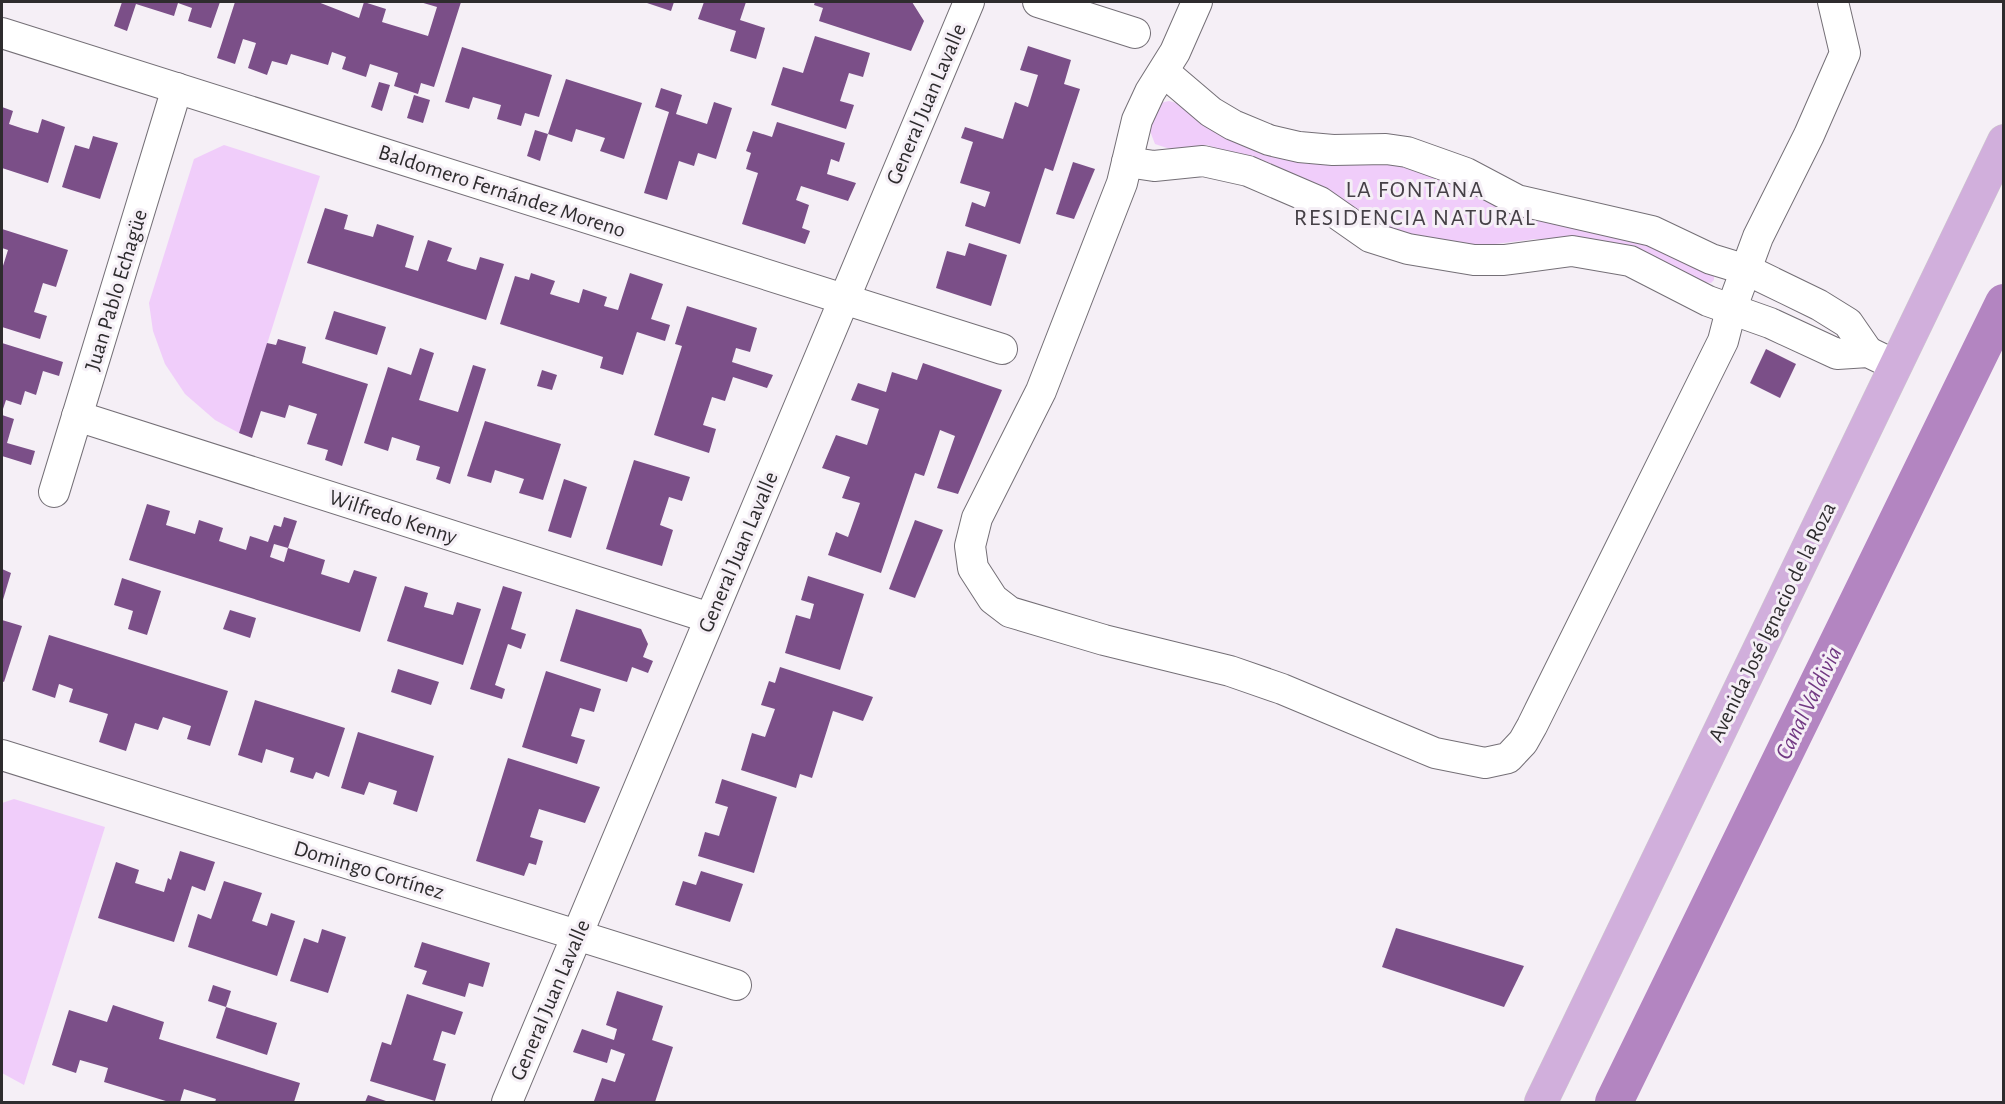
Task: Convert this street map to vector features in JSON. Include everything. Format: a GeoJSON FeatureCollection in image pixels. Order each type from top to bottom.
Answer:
{"type":"FeatureCollection","features":[{"type":"Feature","properties":{"kind":"main road","name":"Avenida José Ignacio de la Roza"},"geometry":{"type":"LineString","coordinates":[[1542,1102],[1882,358],[2004,141]]}},
{"type":"Feature","properties":{"kind":"street","name":"General Juan Lavalle"},"geometry":{"type":"LineString","coordinates":[[507,1102],[969,2]]}},
{"type":"Feature","properties":{"kind":"street"},"geometry":{"type":"LineString","coordinates":[[1038,2],[1135,33]]}},
{"type":"Feature","properties":{"kind":"street"},"geometry":{"type":"LineString","coordinates":[[1197,2],[1164,72],[1150,92],[1137,120],[1127,162],[1077,304],[1041,391],[977,518],[970,546],[974,568],[993,599],[1010,612],[1093,638],[1230,671],[1300,696],[1435,753],[1485,763],[1508,758],[1523,742],[1723,341],[1731,310],[1758,237],[1809,135],[1845,53],[1833,2]]}},
{"type":"Feature","properties":{"kind":"street","name":"Baldomero Fernández Moreno"},"geometry":{"type":"LineString","coordinates":[[2,33],[1002,350]]}},
{"type":"Feature","properties":{"kind":"street"},"geometry":{"type":"LineString","coordinates":[[1164,72],[1211,112],[1233,125],[1269,140],[1299,147],[1333,150],[1386,149],[1430,158],[1467,173],[1517,200],[1652,231],[1711,259],[1746,270],[1818,305],[1848,323],[1882,358]]}},
{"type":"Feature","properties":{"kind":"street","name":"Juan Pablo Echagüe"},"geometry":{"type":"LineString","coordinates":[[54,492],[177,88]]}},
{"type":"Feature","properties":{"kind":"street"},"geometry":{"type":"LineString","coordinates":[[1127,162],[1154,166],[1203,161],[1248,171],[1320,202],[1370,237],[1408,249],[1474,260],[1504,260],[1572,251],[1629,261],[1731,310],[1770,323],[1837,354],[1882,358]]}},
{"type":"Feature","properties":{"kind":"street","name":"Wilfredo Kenny"},"geometry":{"type":"LineString","coordinates":[[77,416],[710,618]]}},
{"type":"Feature","properties":{"kind":"street","name":"Domingo Cortínez"},"geometry":{"type":"LineString","coordinates":[[2,755],[736,985]]}},
{"type":"Feature","properties":{"kind":"shaded area"},"geometry":{"type":"Polygon","coordinates":[[[1169,101],[1183,105],[1212,130],[1289,160],[1309,164],[1397,163],[1460,186],[1524,218],[1628,236],[1714,274],[1714,280],[1711,283],[1703,282],[1654,256],[1598,240],[1535,239],[1479,246],[1429,241],[1392,229],[1359,212],[1304,178],[1207,145],[1170,149],[1155,144],[1148,126],[1160,103],[1169,101]]]}},
{"type":"Feature","properties":{"kind":"shaded area"},"geometry":{"type":"Polygon","coordinates":[[[224,145],[320,176],[239,433],[215,420],[185,394],[165,364],[153,331],[149,303],[194,159],[224,145]]]}},
{"type":"Feature","properties":{"kind":"shaded area"},"geometry":{"type":"Polygon","coordinates":[[[14,799],[105,827],[24,1085],[2,1073],[2,803],[14,799]]]}},
{"type":"Feature","properties":{"kind":"building"},"geometry":{"type":"Polygon","coordinates":[[[122,2],[220,2],[211,28],[188,21],[192,8],[178,3],[174,16],[136,4],[127,31],[114,26],[122,2]]]}},
{"type":"Feature","properties":{"kind":"building"},"geometry":{"type":"Polygon","coordinates":[[[235,2],[318,2],[359,18],[364,2],[386,9],[382,22],[428,36],[437,7],[420,2],[461,2],[434,87],[421,83],[418,94],[394,86],[398,73],[370,64],[366,77],[342,69],[346,57],[332,52],[328,65],[291,54],[287,65],[272,61],[267,75],[248,68],[256,43],[243,39],[235,64],[217,58],[235,2]]]}},
{"type":"Feature","properties":{"kind":"building"},"geometry":{"type":"Polygon","coordinates":[[[644,2],[674,2],[671,11],[644,2]]]}},
{"type":"Feature","properties":{"kind":"building"},"geometry":{"type":"Polygon","coordinates":[[[704,2],[746,2],[740,20],[765,28],[756,59],[730,51],[736,31],[698,19],[704,2]]]}},
{"type":"Feature","properties":{"kind":"building"},"geometry":{"type":"Polygon","coordinates":[[[815,2],[912,2],[924,21],[911,51],[819,21],[823,8],[814,5],[815,2]]]}},
{"type":"Feature","properties":{"kind":"building"},"geometry":{"type":"Polygon","coordinates":[[[815,36],[870,53],[863,77],[849,73],[840,101],[854,105],[846,129],[771,105],[783,67],[803,73],[815,36]]]}},
{"type":"Feature","properties":{"kind":"building"},"geometry":{"type":"Polygon","coordinates":[[[1028,46],[1071,60],[1064,84],[1080,89],[1053,171],[1045,168],[1020,244],[965,226],[972,202],[985,207],[990,192],[960,183],[973,142],[961,138],[965,127],[1003,139],[1015,102],[1028,107],[1038,75],[1020,70],[1028,46]]]}},
{"type":"Feature","properties":{"kind":"building"},"geometry":{"type":"Polygon","coordinates":[[[462,47],[552,75],[539,117],[525,113],[521,126],[497,119],[501,105],[473,97],[469,109],[445,102],[462,47]]]}},
{"type":"Feature","properties":{"kind":"building"},"geometry":{"type":"Polygon","coordinates":[[[566,79],[642,103],[624,159],[600,151],[605,138],[576,129],[572,142],[548,134],[566,79]]]}},
{"type":"Feature","properties":{"kind":"building"},"geometry":{"type":"Polygon","coordinates":[[[379,82],[390,85],[382,111],[371,107],[379,82]]]}},
{"type":"Feature","properties":{"kind":"building"},"geometry":{"type":"Polygon","coordinates":[[[661,88],[682,95],[676,114],[707,124],[714,102],[732,108],[716,159],[698,153],[694,166],[679,161],[667,200],[644,193],[669,112],[655,107],[661,88]]]}},
{"type":"Feature","properties":{"kind":"building"},"geometry":{"type":"Polygon","coordinates":[[[414,95],[430,100],[423,123],[407,118],[414,95]]]}},
{"type":"Feature","properties":{"kind":"building"},"geometry":{"type":"Polygon","coordinates":[[[2,107],[13,111],[9,124],[24,129],[38,133],[42,119],[65,127],[48,183],[2,168],[2,107]]]}},
{"type":"Feature","properties":{"kind":"building"},"geometry":{"type":"Polygon","coordinates":[[[777,122],[845,143],[839,162],[831,159],[827,174],[856,183],[848,201],[801,186],[796,200],[809,205],[802,228],[810,231],[805,244],[742,224],[758,173],[746,169],[751,153],[746,151],[753,131],[772,137],[777,122]]]}},
{"type":"Feature","properties":{"kind":"building"},"geometry":{"type":"Polygon","coordinates":[[[535,130],[548,134],[540,161],[527,156],[535,130]]]}},
{"type":"Feature","properties":{"kind":"building"},"geometry":{"type":"Polygon","coordinates":[[[93,136],[118,143],[100,199],[62,187],[75,145],[89,149],[93,136]]]}},
{"type":"Feature","properties":{"kind":"building"},"geometry":{"type":"Polygon","coordinates":[[[1073,162],[1095,169],[1074,219],[1056,214],[1073,162]]]}},
{"type":"Feature","properties":{"kind":"building"},"geometry":{"type":"Polygon","coordinates":[[[325,208],[348,215],[344,229],[373,237],[377,224],[414,236],[405,267],[418,271],[428,240],[452,248],[447,261],[462,266],[476,270],[480,257],[504,264],[486,320],[307,263],[325,208]]]}},
{"type":"Feature","properties":{"kind":"building"},"geometry":{"type":"Polygon","coordinates":[[[2,229],[68,250],[56,287],[43,283],[34,312],[47,316],[40,339],[2,327],[2,269],[8,250],[2,248],[2,229]]]}},
{"type":"Feature","properties":{"kind":"building"},"geometry":{"type":"Polygon","coordinates":[[[969,243],[1007,255],[991,306],[936,288],[947,251],[965,256],[969,243]]]}},
{"type":"Feature","properties":{"kind":"building"},"geometry":{"type":"Polygon","coordinates":[[[531,273],[555,281],[550,294],[579,303],[583,289],[607,297],[604,306],[618,310],[630,273],[663,284],[651,319],[670,325],[665,341],[637,332],[623,375],[600,368],[603,357],[500,324],[515,276],[529,280],[531,273]]]}},
{"type":"Feature","properties":{"kind":"building"},"geometry":{"type":"Polygon","coordinates":[[[687,306],[757,328],[750,352],[736,348],[732,362],[773,375],[767,388],[733,377],[725,401],[712,397],[703,425],[716,429],[709,453],[654,435],[682,346],[675,344],[687,306]]]}},
{"type":"Feature","properties":{"kind":"building"},"geometry":{"type":"Polygon","coordinates":[[[334,311],[386,327],[377,355],[325,339],[334,311]]]}},
{"type":"Feature","properties":{"kind":"building"},"geometry":{"type":"Polygon","coordinates":[[[278,339],[306,347],[302,363],[368,384],[342,466],[325,460],[328,450],[307,444],[317,414],[289,405],[285,418],[261,411],[252,438],[239,433],[267,343],[276,345],[278,339]]]}},
{"type":"Feature","properties":{"kind":"building"},"geometry":{"type":"Polygon","coordinates":[[[2,343],[63,362],[59,376],[43,371],[36,395],[25,391],[21,405],[6,400],[2,412],[2,343]]]}},
{"type":"Feature","properties":{"kind":"building"},"geometry":{"type":"Polygon","coordinates":[[[420,348],[434,353],[419,400],[458,412],[473,365],[486,369],[450,484],[436,479],[440,467],[416,460],[420,446],[392,437],[388,451],[364,443],[388,367],[411,375],[420,348]]]}},
{"type":"Feature","properties":{"kind":"building"},"geometry":{"type":"Polygon","coordinates":[[[1766,349],[1796,364],[1780,398],[1750,383],[1766,349]]]}},
{"type":"Feature","properties":{"kind":"building"},"geometry":{"type":"Polygon","coordinates":[[[923,363],[1002,390],[958,494],[937,488],[955,436],[940,430],[924,476],[915,473],[881,573],[828,555],[836,532],[848,537],[860,503],[842,498],[850,477],[822,468],[836,435],[867,445],[879,409],[851,400],[858,383],[886,392],[892,372],[917,380],[923,363]]]}},
{"type":"Feature","properties":{"kind":"building"},"geometry":{"type":"Polygon","coordinates":[[[542,370],[557,375],[552,390],[537,386],[542,370]]]}},
{"type":"Feature","properties":{"kind":"building"},"geometry":{"type":"Polygon","coordinates":[[[2,415],[14,419],[7,443],[35,451],[31,465],[2,456],[2,415]]]}},
{"type":"Feature","properties":{"kind":"building"},"geometry":{"type":"Polygon","coordinates":[[[485,421],[561,444],[543,500],[519,493],[524,479],[495,470],[491,483],[467,476],[485,421]]]}},
{"type":"Feature","properties":{"kind":"building"},"geometry":{"type":"Polygon","coordinates":[[[634,460],[690,477],[682,501],[669,497],[660,525],[673,530],[662,566],[606,549],[634,460]]]}},
{"type":"Feature","properties":{"kind":"building"},"geometry":{"type":"Polygon","coordinates":[[[564,479],[587,487],[571,538],[548,531],[564,479]]]}},
{"type":"Feature","properties":{"kind":"building"},"geometry":{"type":"Polygon","coordinates":[[[147,504],[170,511],[166,525],[195,534],[199,520],[223,528],[219,541],[246,550],[250,536],[268,542],[274,525],[281,527],[284,517],[297,521],[288,548],[325,560],[321,574],[349,583],[354,570],[377,577],[360,632],[129,560],[147,504]],[[274,544],[270,557],[284,562],[288,548],[274,544]]]}},
{"type":"Feature","properties":{"kind":"building"},"geometry":{"type":"Polygon","coordinates":[[[915,520],[943,530],[915,598],[889,589],[915,520]]]}},
{"type":"Feature","properties":{"kind":"building"},"geometry":{"type":"Polygon","coordinates":[[[2,569],[11,573],[2,603],[2,569]]]}},
{"type":"Feature","properties":{"kind":"building"},"geometry":{"type":"Polygon","coordinates":[[[808,576],[864,594],[840,670],[785,653],[796,615],[810,619],[814,604],[801,600],[808,576]]]}},
{"type":"Feature","properties":{"kind":"building"},"geometry":{"type":"Polygon","coordinates":[[[122,578],[161,591],[147,635],[128,629],[133,611],[114,605],[122,578]]]}},
{"type":"Feature","properties":{"kind":"building"},"geometry":{"type":"Polygon","coordinates":[[[405,586],[428,593],[424,607],[453,615],[457,602],[481,609],[463,665],[387,641],[405,586]]]}},
{"type":"Feature","properties":{"kind":"building"},"geometry":{"type":"Polygon","coordinates":[[[503,586],[522,592],[511,629],[526,634],[521,649],[508,644],[495,685],[505,689],[502,699],[470,689],[503,586]]]}},
{"type":"Feature","properties":{"kind":"building"},"geometry":{"type":"Polygon","coordinates":[[[576,609],[641,629],[648,644],[643,657],[653,661],[648,673],[632,667],[627,682],[560,661],[576,609]]]}},
{"type":"Feature","properties":{"kind":"building"},"geometry":{"type":"Polygon","coordinates":[[[230,610],[256,618],[250,638],[223,629],[230,610]]]}},
{"type":"Feature","properties":{"kind":"building"},"geometry":{"type":"Polygon","coordinates":[[[2,620],[22,626],[4,682],[2,681],[2,620]]]}},
{"type":"Feature","properties":{"kind":"building"},"geometry":{"type":"Polygon","coordinates":[[[49,635],[228,691],[210,746],[187,739],[191,726],[163,717],[158,730],[135,723],[126,751],[99,742],[108,714],[69,702],[73,689],[59,684],[55,698],[32,690],[49,635]]]}},
{"type":"Feature","properties":{"kind":"building"},"geometry":{"type":"Polygon","coordinates":[[[780,667],[873,697],[863,721],[833,711],[812,778],[800,774],[796,788],[741,770],[752,733],[765,737],[775,709],[761,705],[769,681],[775,683],[780,667]]]}},
{"type":"Feature","properties":{"kind":"building"},"geometry":{"type":"Polygon","coordinates":[[[398,669],[439,682],[431,705],[391,692],[398,669]]]}},
{"type":"Feature","properties":{"kind":"building"},"geometry":{"type":"Polygon","coordinates":[[[546,671],[601,689],[594,712],[580,708],[571,736],[585,740],[577,764],[522,747],[546,671]]]}},
{"type":"Feature","properties":{"kind":"building"},"geometry":{"type":"Polygon","coordinates":[[[255,700],[345,728],[329,777],[316,772],[313,779],[290,772],[294,758],[266,749],[262,763],[238,755],[255,700]]]}},
{"type":"Feature","properties":{"kind":"building"},"geometry":{"type":"Polygon","coordinates":[[[358,732],[434,756],[417,812],[393,804],[397,791],[369,782],[364,795],[341,788],[358,732]]]}},
{"type":"Feature","properties":{"kind":"building"},"geometry":{"type":"Polygon","coordinates":[[[508,758],[600,787],[585,823],[539,809],[530,837],[543,841],[536,865],[529,863],[524,876],[476,861],[508,758]]]}},
{"type":"Feature","properties":{"kind":"building"},"geometry":{"type":"Polygon","coordinates":[[[722,779],[777,797],[754,873],[698,856],[705,832],[719,836],[728,807],[715,803],[722,779]]]}},
{"type":"Feature","properties":{"kind":"building"},"geometry":{"type":"Polygon","coordinates":[[[180,851],[215,862],[205,891],[192,886],[174,942],[98,918],[116,862],[139,870],[135,883],[164,892],[168,878],[171,880],[180,851]]]}},
{"type":"Feature","properties":{"kind":"building"},"geometry":{"type":"Polygon","coordinates":[[[701,871],[743,884],[730,922],[675,905],[683,881],[696,885],[701,871]]]}},
{"type":"Feature","properties":{"kind":"building"},"geometry":{"type":"Polygon","coordinates":[[[224,881],[262,893],[252,921],[267,926],[271,913],[295,921],[277,976],[188,947],[198,914],[211,919],[224,881]]]}},
{"type":"Feature","properties":{"kind":"building"},"geometry":{"type":"Polygon","coordinates":[[[1396,928],[1524,966],[1504,1007],[1382,967],[1396,928]]]}},
{"type":"Feature","properties":{"kind":"building"},"geometry":{"type":"Polygon","coordinates":[[[322,929],[346,937],[328,993],[290,981],[304,938],[318,943],[322,929]]]}},
{"type":"Feature","properties":{"kind":"building"},"geometry":{"type":"Polygon","coordinates":[[[422,942],[490,963],[483,987],[469,983],[465,997],[422,984],[427,971],[414,967],[422,942]]]}},
{"type":"Feature","properties":{"kind":"building"},"geometry":{"type":"Polygon","coordinates":[[[213,985],[231,991],[226,1007],[208,1001],[213,985]]]}},
{"type":"Feature","properties":{"kind":"building"},"geometry":{"type":"Polygon","coordinates":[[[617,991],[663,1006],[652,1040],[673,1047],[655,1102],[594,1101],[602,1078],[615,1082],[625,1054],[611,1049],[607,1063],[573,1052],[582,1029],[614,1040],[617,1029],[606,1025],[617,991]]]}},
{"type":"Feature","properties":{"kind":"building"},"geometry":{"type":"Polygon","coordinates":[[[407,994],[463,1012],[455,1035],[442,1031],[433,1060],[446,1064],[435,1101],[370,1081],[382,1042],[391,1045],[407,994]]]}},
{"type":"Feature","properties":{"kind":"building"},"geometry":{"type":"Polygon","coordinates":[[[113,1005],[164,1022],[159,1039],[300,1083],[294,1102],[215,1102],[216,1099],[184,1089],[180,1102],[169,1102],[104,1082],[108,1068],[80,1060],[76,1073],[52,1065],[69,1010],[107,1022],[113,1005]]]}},
{"type":"Feature","properties":{"kind":"building"},"geometry":{"type":"Polygon","coordinates":[[[226,1007],[277,1023],[267,1055],[216,1038],[226,1007]]]}},
{"type":"Feature","properties":{"kind":"building"},"geometry":{"type":"Polygon","coordinates":[[[368,1095],[389,1102],[365,1102],[368,1095]]]}},
{"type":"Feature","properties":{"kind":"waterway","name":"Canal Valdivia"},"geometry":{"type":"LineString","coordinates":[[1614,1102],[2004,303]]}},
{"type":"Feature","properties":{"kind":"district","name":"LA FONTANA RESIDENCIA NATURAL"},"geometry":{"type":"Point","coordinates":[1415,204]}}]}
